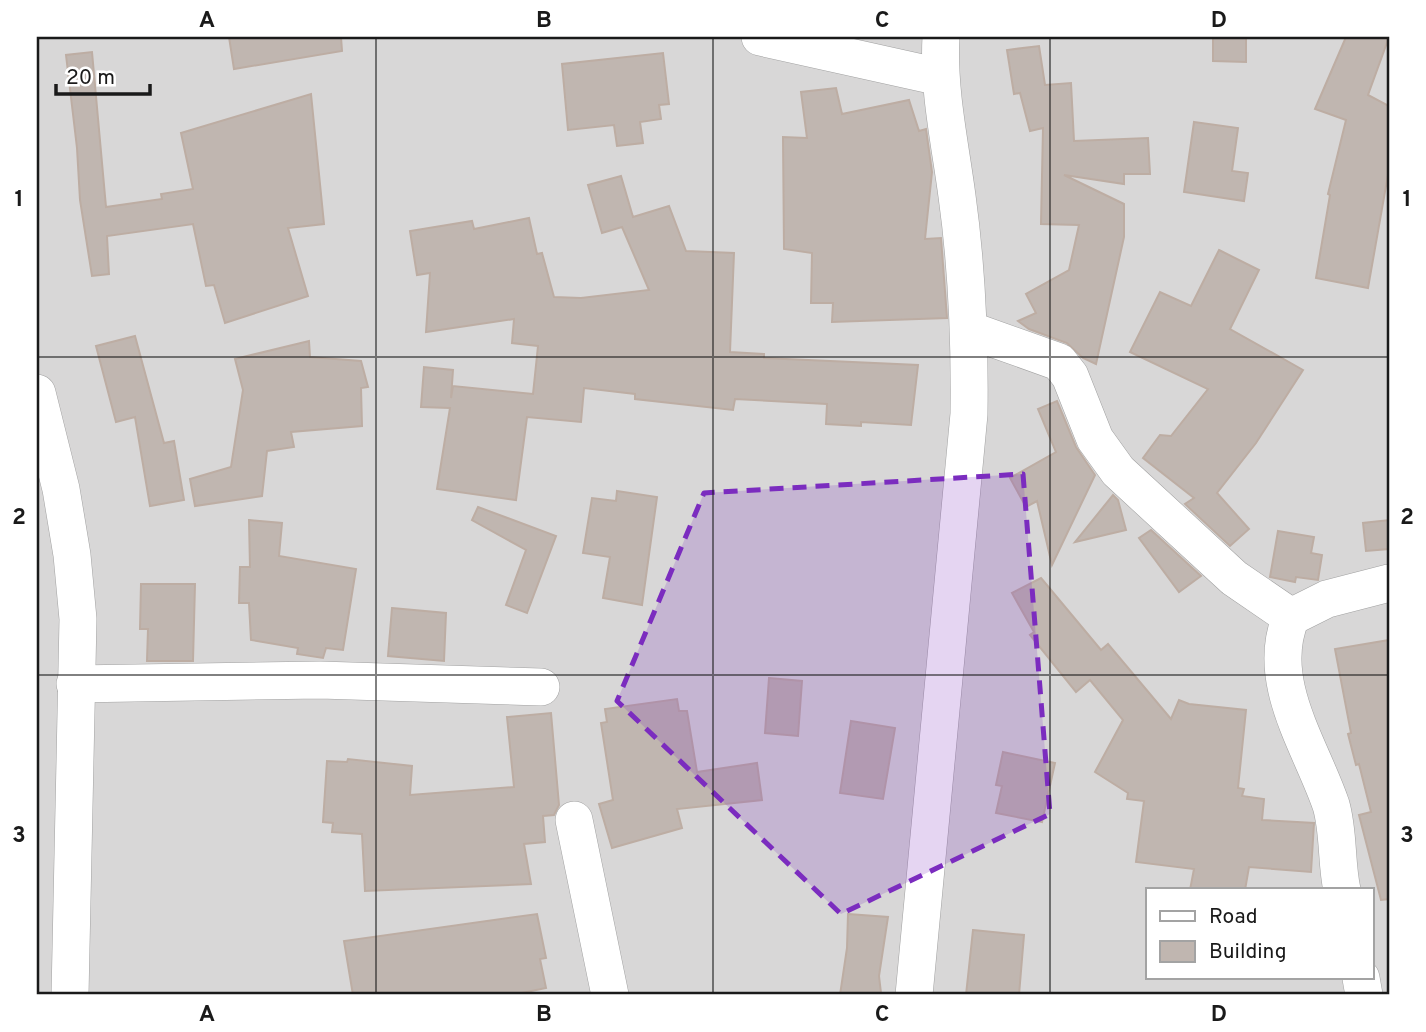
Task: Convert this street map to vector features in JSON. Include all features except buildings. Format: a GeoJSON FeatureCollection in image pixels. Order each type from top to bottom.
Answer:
{"type":"FeatureCollection","features":[{"type":"Feature","properties":{"kind":"street"},"geometry":{"type":"LineString","coordinates":[[760,37],[940,77]]}},
{"type":"Feature","properties":{"kind":"street"},"geometry":{"type":"LineString","coordinates":[[915,995],[965,475],[969,330],[959,208],[940,77],[940,37]]}},
{"type":"Feature","properties":{"kind":"street"},"geometry":{"type":"LineString","coordinates":[[969,330],[1059,362],[1070,376],[1095,439],[1118,471],[1234,578],[1291,617]]}},
{"type":"Feature","properties":{"kind":"street"},"geometry":{"type":"LineString","coordinates":[[37,393],[61,489],[72,555],[78,619],[70,995]]}},
{"type":"Feature","properties":{"kind":"street"},"geometry":{"type":"LineString","coordinates":[[1342,888],[1331,807],[1307,751],[1282,667],[1282,639],[1291,617],[1327,599],[1389,583]]}},
{"type":"Feature","properties":{"kind":"street"},"geometry":{"type":"LineString","coordinates":[[75,684],[320,680],[541,687]]}},
{"type":"Feature","properties":{"kind":"street"},"geometry":{"type":"LineString","coordinates":[[574,820],[610,995]]}},
{"type":"Feature","properties":{"kind":"highlighted area"},"geometry":{"type":"Polygon","coordinates":[[[1023,474],[1050,814],[841,914],[617,701],[704,493],[1023,474]]]}},
{"type":"Feature","properties":{"kind":"shaded area"},"geometry":{"type":"Polygon","coordinates":[[[37,37],[1389,37],[1389,995],[37,995],[37,37]]]}}]}
